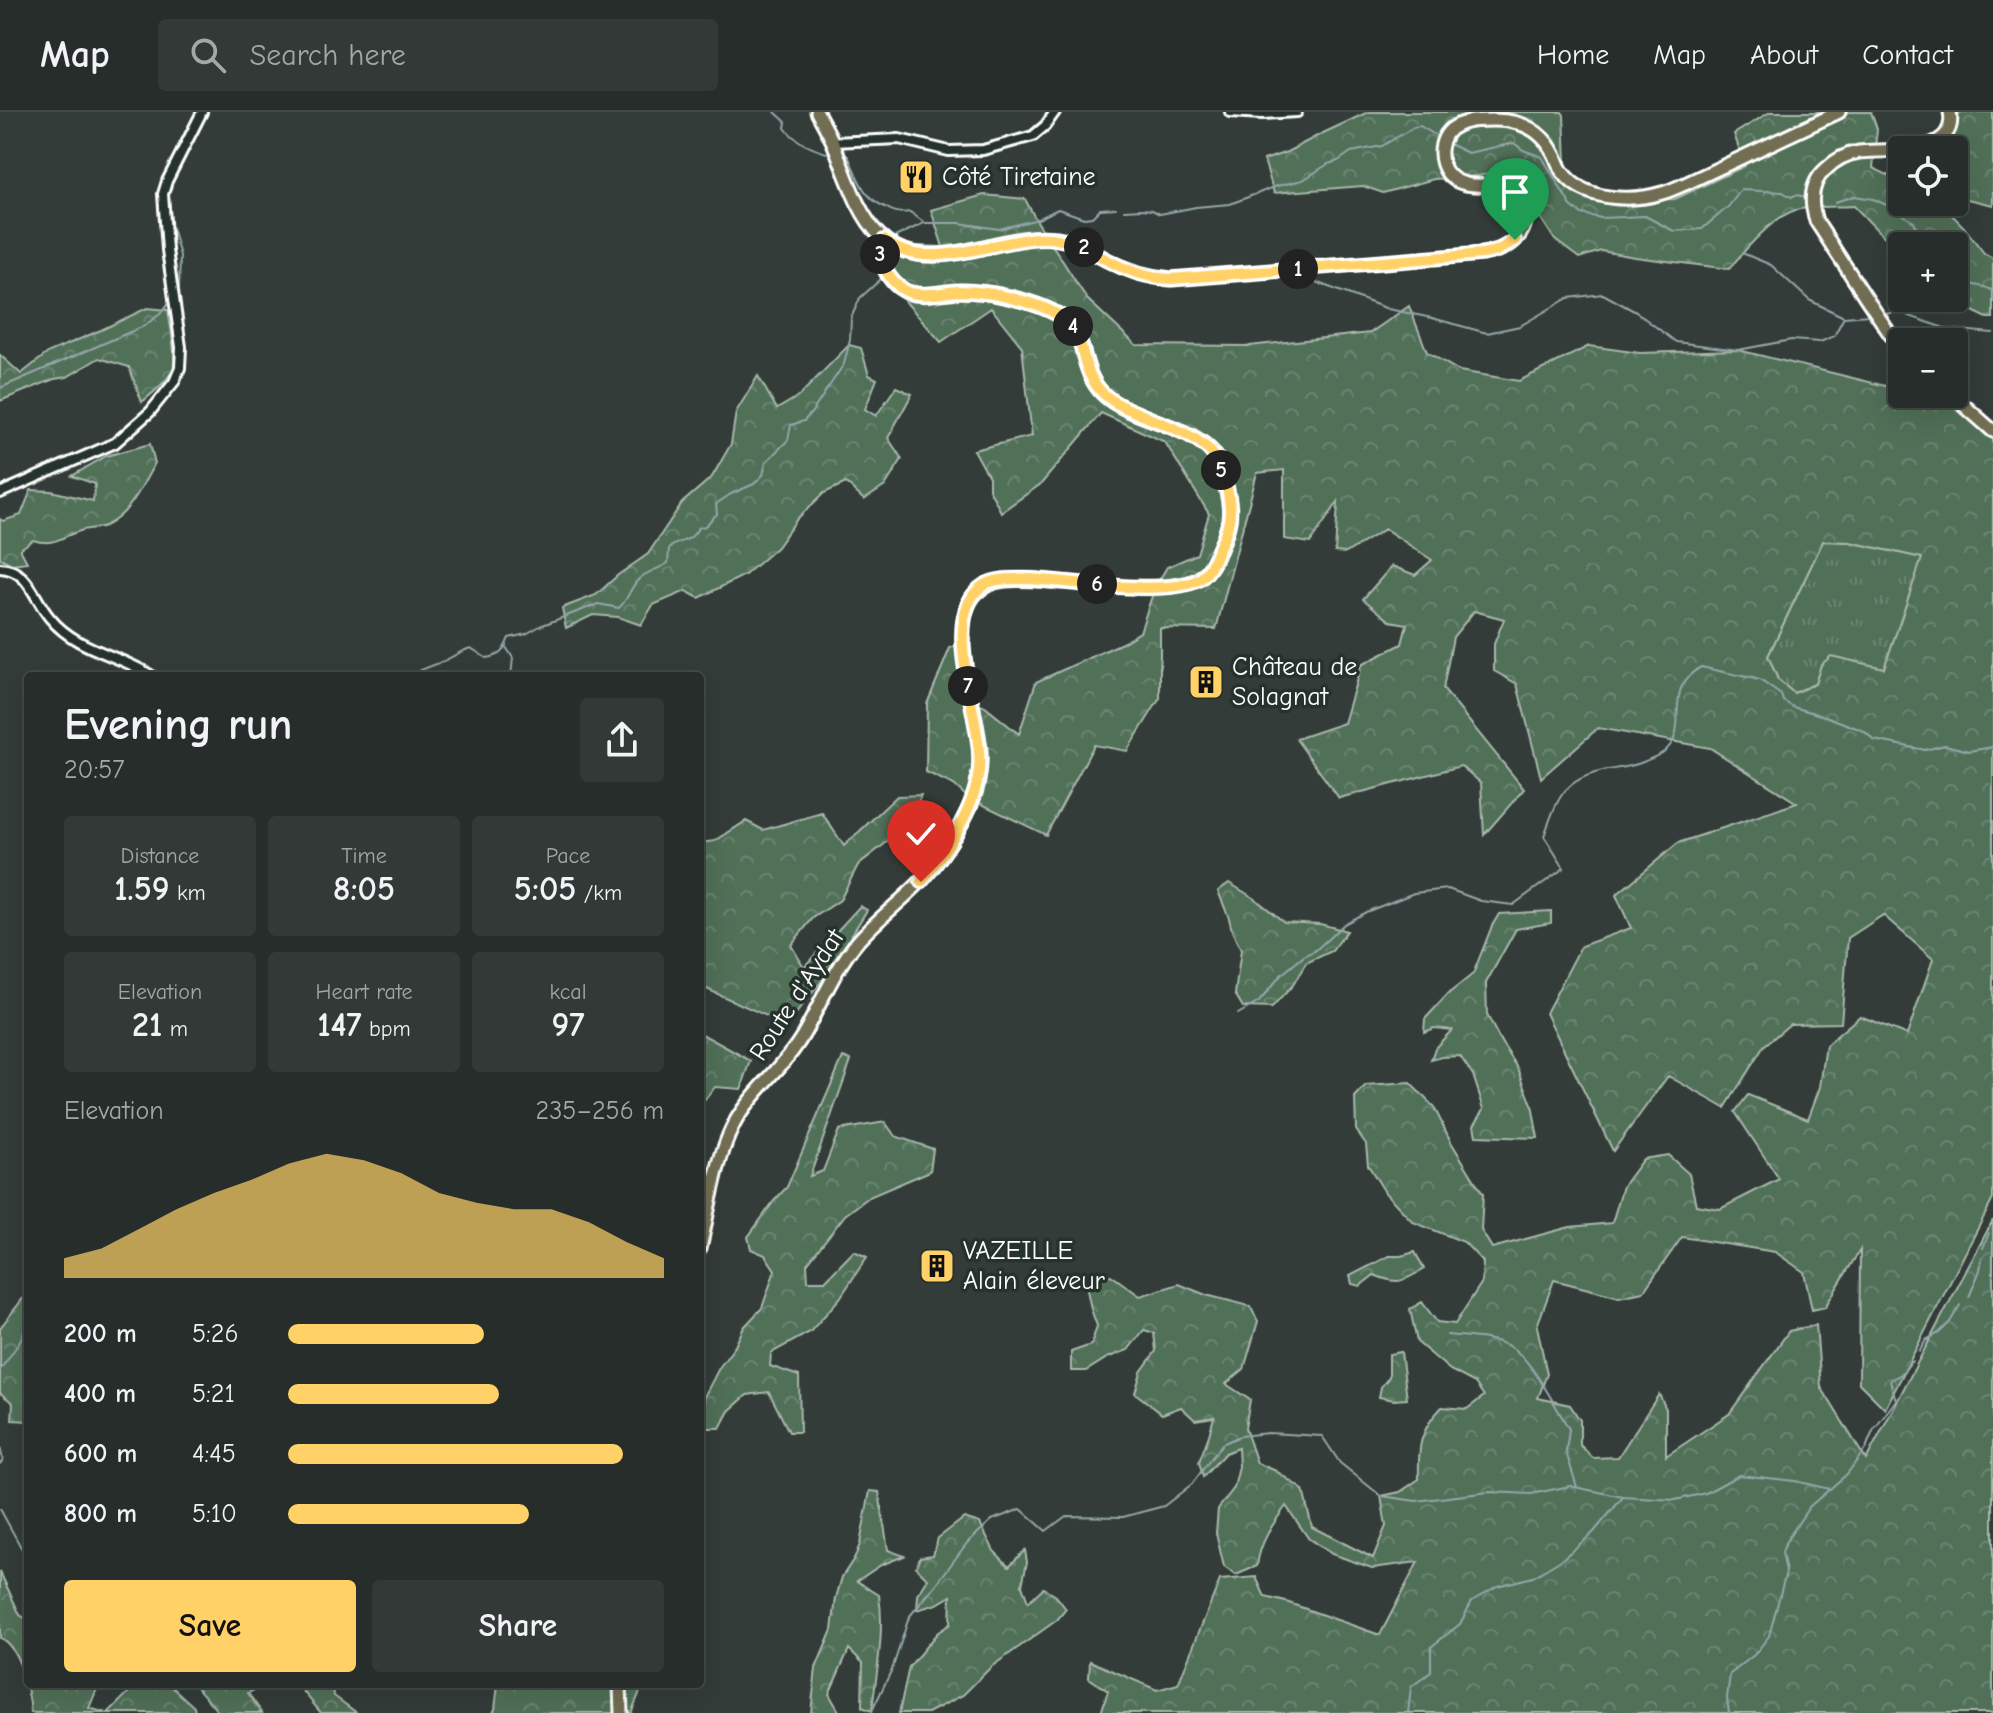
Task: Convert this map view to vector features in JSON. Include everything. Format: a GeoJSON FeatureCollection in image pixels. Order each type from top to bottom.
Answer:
{"type":"FeatureCollection","features":[{"type":"Feature","properties":{"kind":"main road"},"geometry":{"type":"LineString","coordinates":[[817,112],[868,225],[889,245],[930,256],[1020,240],[1057,238],[1073,242],[1123,268],[1171,279],[1483,254],[1507,246],[1522,231],[1526,210],[1522,200],[1517,192],[1508,187],[1462,184],[1450,176],[1443,164],[1440,147],[1456,125],[1497,120],[1521,123],[1540,134],[1553,150],[1563,174],[1575,185],[1590,193],[1636,197],[1661,193],[1839,112]]}},
{"type":"Feature","properties":{"kind":"main road"},"geometry":{"type":"LineString","coordinates":[[1888,329],[1816,221],[1812,210],[1814,184],[1830,164],[1843,156],[1857,152],[1910,149],[1937,141],[1951,127],[1950,112]]}},
{"type":"Feature","properties":{"kind":"main road","name":"Route d'Aydat"},"geometry":{"type":"LineString","coordinates":[[704,1231],[723,1150],[738,1116],[794,1050],[854,946],[921,882],[971,805],[980,768],[980,751],[963,653],[965,615],[971,598],[985,585],[1002,580],[1031,579],[1144,587],[1183,585],[1207,572],[1229,522],[1230,509],[1218,459],[1198,440],[1121,406],[1101,393],[1086,367],[1078,334],[1069,322],[1041,307],[1009,297],[960,291],[908,292],[900,288],[886,271],[880,252],[884,240]]}},
{"type":"Feature","properties":{"kind":"main road"},"geometry":{"type":"LineString","coordinates":[[1967,408],[1993,431]]}},
{"type":"Feature","properties":{"kind":"main road"},"geometry":{"type":"LineString","coordinates":[[620,1688],[621,1713]]}},
{"type":"Feature","properties":{"kind":"street"},"geometry":{"type":"LineString","coordinates":[[0,493],[115,443],[150,412],[174,382],[180,368],[181,347],[167,250],[163,194],[202,112]]}},
{"type":"Feature","properties":{"kind":"street"},"geometry":{"type":"LineString","coordinates":[[833,142],[899,139],[949,151],[983,150],[1033,136],[1055,112]]}},
{"type":"Feature","properties":{"kind":"street"},"geometry":{"type":"LineString","coordinates":[[1230,112],[1297,112]]}},
{"type":"Feature","properties":{"kind":"street"},"geometry":{"type":"LineString","coordinates":[[0,568],[18,572],[49,618],[74,640],[144,672]]}},
{"type":"Feature","properties":{"kind":"green space"},"geometry":{"type":"Polygon","coordinates":[[[1368,112],[1562,112],[1567,185],[1602,202],[1675,199],[1745,166],[1734,134],[1770,112],[1871,112],[1877,129],[1873,168],[1888,175],[1888,216],[1953,216],[1968,232],[1888,232],[1888,240],[1854,206],[1809,208],[1796,210],[1778,219],[1729,269],[1601,251],[1579,258],[1555,240],[1535,209],[1526,185],[1508,171],[1434,179],[1383,193],[1363,186],[1274,193],[1264,160],[1368,112]]]}},
{"type":"Feature","properties":{"kind":"green space"},"geometry":{"type":"Polygon","coordinates":[[[1960,112],[1993,112],[1993,205],[1968,199],[1968,136],[1949,136],[1960,112]]]}},
{"type":"Feature","properties":{"kind":"green space"},"geometry":{"type":"Polygon","coordinates":[[[984,195],[1025,199],[1087,299],[1136,345],[1249,346],[1370,333],[1409,306],[1427,352],[1459,371],[1519,381],[1589,346],[1640,353],[1738,350],[1888,387],[1888,408],[1960,408],[1993,437],[1993,1199],[1885,1409],[1859,1383],[1860,1250],[1825,1307],[1812,1310],[1804,1272],[1775,1252],[1682,1237],[1643,1292],[1619,1297],[1554,1280],[1537,1326],[1547,1374],[1538,1398],[1570,1405],[1580,1420],[1580,1445],[1593,1458],[1618,1457],[1659,1394],[1666,1409],[1666,1456],[1729,1414],[1789,1331],[1816,1325],[1821,1387],[1866,1460],[1993,1220],[1993,1713],[1101,1713],[1108,1691],[1089,1678],[1090,1661],[1157,1690],[1178,1684],[1220,1580],[1256,1577],[1265,1597],[1380,1635],[1418,1562],[1372,1568],[1332,1554],[1309,1539],[1286,1506],[1264,1541],[1257,1566],[1236,1575],[1224,1567],[1216,1533],[1218,1509],[1234,1488],[1239,1467],[1238,1448],[1225,1453],[1203,1477],[1199,1462],[1214,1417],[1195,1420],[1181,1407],[1162,1414],[1135,1393],[1141,1372],[1156,1351],[1154,1333],[1144,1330],[1128,1350],[1086,1371],[1071,1371],[1071,1352],[1091,1345],[1097,1326],[1087,1290],[1094,1279],[1111,1275],[1140,1296],[1179,1284],[1206,1295],[1250,1306],[1258,1321],[1244,1369],[1226,1384],[1250,1400],[1245,1428],[1257,1463],[1276,1471],[1303,1490],[1312,1527],[1373,1558],[1386,1526],[1381,1496],[1400,1492],[1419,1479],[1420,1449],[1424,1432],[1434,1415],[1442,1407],[1467,1409],[1484,1396],[1475,1383],[1450,1370],[1417,1342],[1410,1309],[1422,1302],[1437,1322],[1455,1324],[1482,1282],[1483,1262],[1464,1242],[1413,1222],[1386,1194],[1368,1165],[1366,1144],[1356,1130],[1355,1098],[1366,1086],[1410,1083],[1434,1107],[1483,1194],[1481,1230],[1492,1248],[1570,1227],[1612,1223],[1623,1186],[1643,1159],[1668,1155],[1689,1174],[1696,1205],[1720,1209],[1779,1179],[1735,1112],[1748,1095],[1808,1119],[1820,1087],[1826,1045],[1860,1016],[1907,1035],[1933,959],[1883,915],[1848,938],[1841,1023],[1790,1024],[1764,1046],[1725,1108],[1668,1076],[1613,1151],[1546,1013],[1581,946],[1631,928],[1616,895],[1678,843],[1797,803],[1710,748],[1598,728],[1541,778],[1517,684],[1494,671],[1494,644],[1504,619],[1474,611],[1453,637],[1443,689],[1524,789],[1484,835],[1481,783],[1461,766],[1339,798],[1296,739],[1344,723],[1361,665],[1402,644],[1407,624],[1390,621],[1363,599],[1392,566],[1415,575],[1432,560],[1385,529],[1346,553],[1335,552],[1338,502],[1310,543],[1284,539],[1284,470],[1257,473],[1216,629],[1160,628],[1160,698],[1127,751],[1094,745],[1046,835],[967,797],[954,785],[926,772],[927,704],[950,648],[958,645],[968,704],[984,706],[1019,734],[1036,682],[1140,632],[1155,587],[1167,567],[1197,554],[1209,514],[1165,442],[1101,413],[1041,484],[1001,512],[989,489],[989,477],[974,450],[1032,436],[1022,347],[991,308],[941,342],[896,291],[888,254],[896,245],[943,247],[931,210],[984,195]],[[1823,541],[1768,656],[1778,680],[1794,693],[1815,684],[1821,665],[1831,656],[1884,668],[1922,558],[1850,542],[1823,541]]]}},
{"type":"Feature","properties":{"kind":"green space"},"geometry":{"type":"Polygon","coordinates":[[[1968,232],[1984,253],[1993,258],[1993,318],[1968,309],[1968,232]]]}},
{"type":"Feature","properties":{"kind":"green space"},"geometry":{"type":"Polygon","coordinates":[[[147,308],[168,310],[174,364],[167,378],[142,402],[129,367],[99,358],[67,377],[54,379],[0,401],[0,355],[21,374],[49,352],[147,308]]]}},
{"type":"Feature","properties":{"kind":"green space"},"geometry":{"type":"Polygon","coordinates":[[[849,345],[861,348],[869,375],[877,379],[865,409],[876,416],[896,387],[912,394],[888,438],[902,459],[885,486],[864,500],[846,483],[824,493],[797,519],[777,547],[745,575],[699,598],[686,591],[653,605],[641,625],[618,617],[593,615],[566,628],[562,608],[596,595],[648,554],[682,503],[712,477],[731,444],[736,412],[758,376],[777,409],[799,396],[849,345]]]}},
{"type":"Feature","properties":{"kind":"green space"},"geometry":{"type":"Polygon","coordinates":[[[150,444],[155,463],[122,515],[105,526],[83,530],[52,542],[33,540],[20,549],[27,562],[12,564],[0,558],[0,519],[3,521],[21,515],[31,490],[51,491],[93,501],[95,484],[72,476],[106,456],[150,444]]]}},
{"type":"Feature","properties":{"kind":"green space"},"geometry":{"type":"Polygon","coordinates":[[[1823,541],[1850,542],[1923,558],[1884,668],[1821,665],[1815,684],[1794,693],[1778,680],[1768,656],[1823,541]]]}},
{"type":"Feature","properties":{"kind":"green space"},"geometry":{"type":"Polygon","coordinates":[[[921,795],[910,824],[858,865],[840,900],[813,918],[791,945],[804,967],[860,906],[867,910],[828,973],[787,1025],[704,988],[704,842],[715,841],[746,821],[763,830],[822,813],[844,846],[897,796],[921,795]]]}},
{"type":"Feature","properties":{"kind":"green space"},"geometry":{"type":"Polygon","coordinates":[[[1229,883],[1284,922],[1320,924],[1347,931],[1332,951],[1306,963],[1293,985],[1272,1008],[1243,1007],[1235,994],[1241,950],[1218,891],[1229,883]]]}},
{"type":"Feature","properties":{"kind":"green space"},"geometry":{"type":"Polygon","coordinates":[[[1551,911],[1551,923],[1516,929],[1486,983],[1487,1015],[1518,1068],[1532,1105],[1538,1138],[1476,1136],[1474,1125],[1484,1109],[1473,1075],[1460,1056],[1431,1060],[1435,1048],[1452,1030],[1434,1028],[1424,1032],[1425,1019],[1448,994],[1473,974],[1499,914],[1551,911]]]}},
{"type":"Feature","properties":{"kind":"green space"},"geometry":{"type":"Polygon","coordinates":[[[704,1035],[751,1061],[741,1089],[715,1087],[704,1101],[704,1035]]]}},
{"type":"Feature","properties":{"kind":"green space"},"geometry":{"type":"Polygon","coordinates":[[[843,1057],[851,1060],[810,1176],[823,1171],[839,1130],[885,1122],[895,1136],[933,1149],[930,1171],[869,1197],[845,1215],[807,1264],[808,1281],[825,1281],[854,1251],[867,1257],[840,1298],[810,1332],[771,1353],[770,1366],[799,1376],[800,1432],[789,1432],[769,1392],[747,1395],[729,1411],[720,1428],[704,1428],[704,1397],[744,1327],[762,1308],[775,1270],[765,1255],[751,1249],[748,1237],[787,1187],[843,1057]]]}},
{"type":"Feature","properties":{"kind":"green space"},"geometry":{"type":"Polygon","coordinates":[[[1415,1252],[1424,1269],[1411,1277],[1395,1281],[1374,1275],[1360,1286],[1352,1284],[1350,1276],[1389,1256],[1415,1252]]]}},
{"type":"Feature","properties":{"kind":"green space"},"geometry":{"type":"Polygon","coordinates":[[[24,1297],[24,1421],[12,1420],[13,1403],[0,1393],[0,1328],[24,1297]]]}},
{"type":"Feature","properties":{"kind":"green space"},"geometry":{"type":"Polygon","coordinates":[[[1401,1352],[1407,1399],[1379,1397],[1381,1387],[1389,1377],[1389,1354],[1401,1352]]]}},
{"type":"Feature","properties":{"kind":"green space"},"geometry":{"type":"Polygon","coordinates":[[[870,1491],[879,1492],[888,1550],[904,1556],[881,1565],[857,1581],[879,1595],[881,1610],[872,1711],[862,1707],[863,1663],[849,1649],[829,1694],[840,1713],[811,1713],[816,1668],[832,1630],[842,1577],[860,1544],[870,1491]]]}},
{"type":"Feature","properties":{"kind":"green space"},"geometry":{"type":"Polygon","coordinates":[[[964,1518],[980,1523],[994,1551],[1009,1566],[1025,1550],[1027,1562],[1022,1585],[1028,1602],[1043,1588],[1056,1596],[1066,1609],[1057,1620],[991,1667],[963,1695],[928,1713],[899,1713],[909,1667],[937,1633],[950,1624],[951,1596],[917,1610],[918,1595],[928,1579],[916,1567],[920,1557],[933,1555],[938,1538],[964,1518]]]}},
{"type":"Feature","properties":{"kind":"green space"},"geometry":{"type":"Polygon","coordinates":[[[0,1572],[24,1618],[24,1676],[13,1651],[0,1638],[0,1572]]]}},
{"type":"Feature","properties":{"kind":"green space"},"geometry":{"type":"Polygon","coordinates":[[[27,1688],[97,1688],[89,1708],[106,1713],[31,1713],[27,1688]]]}},
{"type":"Feature","properties":{"kind":"green space"},"geometry":{"type":"Polygon","coordinates":[[[173,1688],[194,1707],[195,1713],[108,1713],[130,1691],[173,1688]]]}},
{"type":"Feature","properties":{"kind":"green space"},"geometry":{"type":"Polygon","coordinates":[[[197,1688],[258,1688],[248,1693],[262,1713],[219,1713],[197,1688]]]}},
{"type":"Feature","properties":{"kind":"green space"},"geometry":{"type":"Polygon","coordinates":[[[300,1688],[333,1688],[334,1696],[357,1713],[321,1713],[300,1688]]]}},
{"type":"Feature","properties":{"kind":"green space"},"geometry":{"type":"Polygon","coordinates":[[[498,1688],[642,1688],[631,1713],[493,1713],[498,1688]]]}},
{"type":"Feature","properties":{"kind":"waterway"},"geometry":{"type":"LineString","coordinates":[[775,112],[786,122],[785,128],[794,137],[812,148],[831,154]]}},
{"type":"Feature","properties":{"kind":"waterway"},"geometry":{"type":"LineString","coordinates":[[1124,210],[1152,210],[1160,214],[1230,204],[1277,186],[1303,180],[1351,152],[1382,146],[1414,127],[1420,126],[1440,138]]}},
{"type":"Feature","properties":{"kind":"waterway"},"geometry":{"type":"LineString","coordinates":[[1449,144],[1468,153],[1514,143],[1542,157],[1571,206],[1582,214],[1601,218],[1645,216],[1674,231],[1702,229],[1728,207],[1741,190],[1783,192],[1791,197],[1806,197]]}},
{"type":"Feature","properties":{"kind":"waterway"},"geometry":{"type":"LineString","coordinates":[[848,156],[871,198],[894,211],[910,212],[925,223],[959,223],[999,229],[1038,219],[1058,209],[1084,218],[1092,217],[1100,209],[1116,208]]}},
{"type":"Feature","properties":{"kind":"waterway"},"geometry":{"type":"LineString","coordinates":[[1835,202],[1854,196],[1873,199],[1914,222],[1919,232]]}},
{"type":"Feature","properties":{"kind":"waterway"},"geometry":{"type":"LineString","coordinates":[[893,238],[924,223]]}},
{"type":"Feature","properties":{"kind":"waterway"},"geometry":{"type":"LineString","coordinates":[[172,227],[180,256],[179,290]]}},
{"type":"Feature","properties":{"kind":"waterway"},"geometry":{"type":"LineString","coordinates":[[1742,253],[1771,265],[1809,300],[1844,317]]}},
{"type":"Feature","properties":{"kind":"waterway"},"geometry":{"type":"LineString","coordinates":[[418,672],[471,648],[486,658],[495,656],[503,650],[509,638],[598,604],[619,608],[641,577],[668,563],[672,546],[691,537],[717,514],[716,504],[754,484],[763,475],[766,462],[788,440],[791,425],[804,421],[812,412],[844,364],[851,318],[860,298],[881,279],[876,261]]}},
{"type":"Feature","properties":{"kind":"waterway"},"geometry":{"type":"LineString","coordinates":[[1310,280],[1388,309],[1487,333],[1520,326],[1568,298],[1603,294],[1636,312],[1676,342],[1738,350],[1791,340],[1820,342],[1834,336],[1844,317],[1869,315]]}},
{"type":"Feature","properties":{"kind":"waterway"},"geometry":{"type":"LineString","coordinates":[[1968,282],[1993,291]]}},
{"type":"Feature","properties":{"kind":"waterway"},"geometry":{"type":"LineString","coordinates":[[0,388],[144,326],[169,303]]}},
{"type":"Feature","properties":{"kind":"waterway"},"geometry":{"type":"LineString","coordinates":[[1884,314],[1898,312],[1947,329],[1993,333]]}},
{"type":"Feature","properties":{"kind":"waterway"},"geometry":{"type":"LineString","coordinates":[[506,647],[513,658],[511,672]]}},
{"type":"Feature","properties":{"kind":"waterway"},"geometry":{"type":"LineString","coordinates":[[1238,1014],[1259,1002],[1281,975],[1316,950],[1344,924],[1366,912],[1414,893],[1448,889],[1481,901],[1513,905],[1564,868],[1544,836],[1558,800],[1581,779],[1638,764],[1665,751],[1673,742],[1676,731],[1682,686],[1701,667],[1760,680],[1793,707],[1864,731],[1874,740],[1925,750],[1945,745],[1969,751],[1993,747]]}},
{"type":"Feature","properties":{"kind":"waterway"},"geometry":{"type":"LineString","coordinates":[[1983,1248],[1989,1233]]}},
{"type":"Feature","properties":{"kind":"waterway"},"geometry":{"type":"LineString","coordinates":[[1969,1297],[1982,1258]]}},
{"type":"Feature","properties":{"kind":"waterway"},"geometry":{"type":"LineString","coordinates":[[1919,1352],[1926,1340],[1950,1322],[1960,1305]]}},
{"type":"Feature","properties":{"kind":"waterway"},"geometry":{"type":"LineString","coordinates":[[0,1370],[24,1332]]}},
{"type":"Feature","properties":{"kind":"waterway"},"geometry":{"type":"LineString","coordinates":[[1447,1335],[1500,1342],[1515,1350],[1530,1366],[1569,1429],[1566,1452],[1577,1487]]}},
{"type":"Feature","properties":{"kind":"waterway"},"geometry":{"type":"LineString","coordinates":[[1729,1713],[1730,1674],[1754,1655],[1769,1636],[1786,1572],[1782,1552],[1787,1540],[1809,1507],[1847,1474],[1866,1448],[1873,1431],[1896,1400],[1890,1381],[1913,1361]]}},
{"type":"Feature","properties":{"kind":"waterway"},"geometry":{"type":"LineString","coordinates":[[872,1711],[893,1667],[909,1617],[967,1543],[992,1520],[1021,1509],[1046,1531],[1066,1516],[1123,1517],[1164,1506],[1192,1484],[1222,1444],[1240,1436],[1268,1433],[1322,1436],[1340,1463],[1381,1496],[1416,1501],[1489,1492],[1531,1494],[1570,1486],[1623,1497],[1675,1500],[1706,1493],[1739,1475],[1795,1481],[1829,1489]]}},
{"type":"Feature","properties":{"kind":"waterway"},"geometry":{"type":"LineString","coordinates":[[0,1447],[3,1460],[0,1464]]}},
{"type":"Feature","properties":{"kind":"waterway"},"geometry":{"type":"LineString","coordinates":[[1408,1713],[1411,1687],[1431,1672],[1431,1647],[1460,1624],[1472,1601],[1497,1586],[1533,1577],[1561,1560],[1593,1533],[1623,1497]]}},
{"type":"Feature","properties":{"kind":"waterway"},"geometry":{"type":"LineString","coordinates":[[0,1509],[24,1553]]}},
{"type":"Feature","properties":{"kind":"place","name":"Côté Tiretaine"},"geometry":{"type":"Point","coordinates":[916,177]}},
{"type":"Feature","properties":{"kind":"place","name":"Château de Solagnat"},"geometry":{"type":"Point","coordinates":[1206,682]}},
{"type":"Feature","properties":{"kind":"place","name":"VAZEILLE Alain éleveur"},"geometry":{"type":"Point","coordinates":[937,1266]}},
{"type":"Feature","properties":{"kind":"route"},"geometry":{"type":"LineString","coordinates":[[921,882],[937,862],[971,805],[980,768],[978,734],[963,653],[965,615],[971,598],[985,585],[1002,580],[1031,579],[1144,587],[1183,585],[1207,572],[1225,536],[1230,509],[1218,459],[1198,440],[1121,406],[1101,393],[1086,367],[1078,334],[1069,322],[1041,307],[1009,297],[960,291],[908,292],[900,288],[886,271],[880,252],[884,240],[905,251],[930,256],[1020,240],[1057,238],[1073,242],[1123,268],[1171,279],[1483,254],[1497,251],[1515,240]]}}]}
